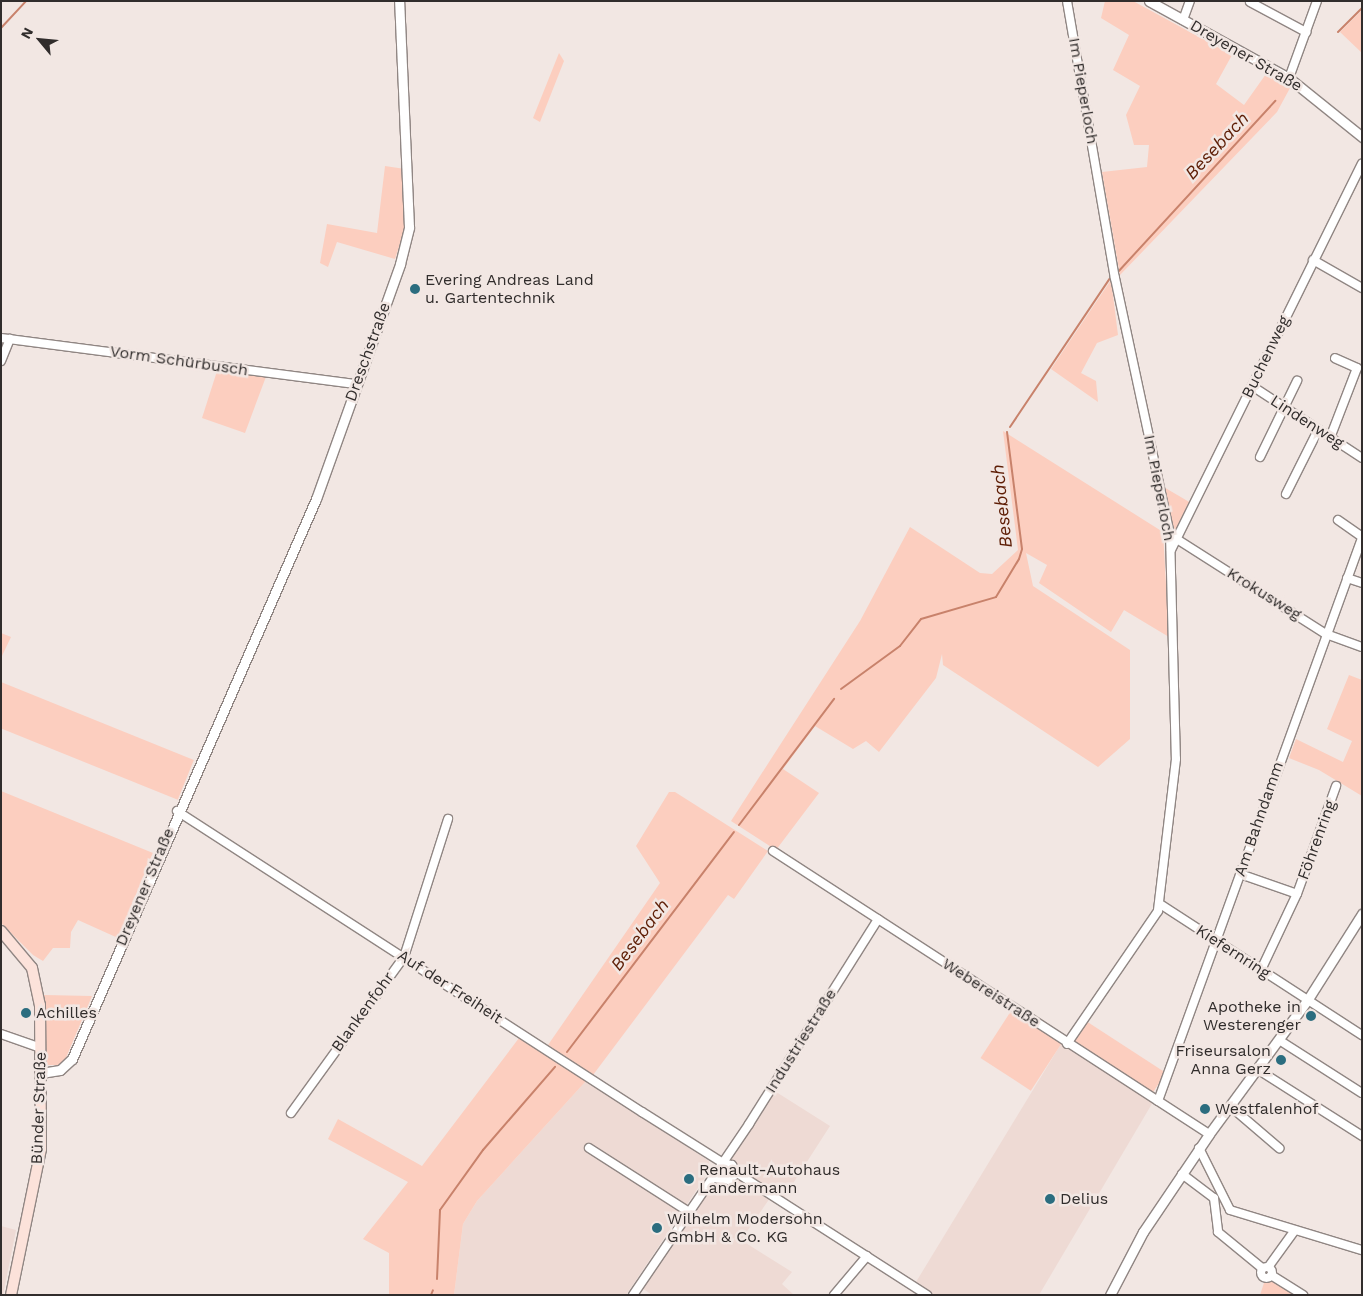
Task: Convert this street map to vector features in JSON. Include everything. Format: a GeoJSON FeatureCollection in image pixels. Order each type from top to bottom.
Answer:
{"type":"FeatureCollection","features":[{"type":"Feature","properties":{"kind":"main road","name":"Bünder Straße"},"geometry":{"type":"LineString","coordinates":[[1,932],[25,957],[36,976],[40,1006],[39,1166],[16,1258],[10,1295]]}},
{"type":"Feature","properties":{"kind":"street","name":"Dreschstraße"},"geometry":{"type":"LineString","coordinates":[[233,683],[316,499],[357,384],[409,227],[400,1]]}},
{"type":"Feature","properties":{"kind":"street","name":"Im Pieperloch"},"geometry":{"type":"LineString","coordinates":[[1067,1],[1115,278],[1173,536]]}},
{"type":"Feature","properties":{"kind":"street","name":"Dreyener Straße"},"geometry":{"type":"LineString","coordinates":[[1149,1],[1289,78],[1362,137]]}},
{"type":"Feature","properties":{"kind":"street"},"geometry":{"type":"LineString","coordinates":[[1183,20],[1190,1]]}},
{"type":"Feature","properties":{"kind":"street"},"geometry":{"type":"LineString","coordinates":[[1289,78],[1317,1]]}},
{"type":"Feature","properties":{"kind":"street"},"geometry":{"type":"LineString","coordinates":[[1250,2],[1306,32]]}},
{"type":"Feature","properties":{"kind":"street","name":"Buchenweg"},"geometry":{"type":"LineString","coordinates":[[1171,551],[1173,536],[1252,386],[1362,164]]}},
{"type":"Feature","properties":{"kind":"street"},"geometry":{"type":"LineString","coordinates":[[1313,260],[1362,288]]}},
{"type":"Feature","properties":{"kind":"street","name":"Vorm Schürbusch"},"geometry":{"type":"LineString","coordinates":[[1,338],[357,384]]}},
{"type":"Feature","properties":{"kind":"street"},"geometry":{"type":"LineString","coordinates":[[1,361],[10,339]]}},
{"type":"Feature","properties":{"kind":"street"},"geometry":{"type":"LineString","coordinates":[[1330,438],[1357,368],[1336,358]]}},
{"type":"Feature","properties":{"kind":"street"},"geometry":{"type":"LineString","coordinates":[[1260,457],[1297,381]]}},
{"type":"Feature","properties":{"kind":"street","name":"Lindenweg"},"geometry":{"type":"LineString","coordinates":[[1252,386],[1362,458]]}},
{"type":"Feature","properties":{"kind":"street"},"geometry":{"type":"LineString","coordinates":[[1286,494],[1318,430]]}},
{"type":"Feature","properties":{"kind":"street"},"geometry":{"type":"LineString","coordinates":[[1338,520],[1362,537]]}},
{"type":"Feature","properties":{"kind":"street","name":"Krokusweg"},"geometry":{"type":"LineString","coordinates":[[1173,536],[1326,634],[1362,647]]}},
{"type":"Feature","properties":{"kind":"street","name":"Am Bahndamm"},"geometry":{"type":"LineString","coordinates":[[1158,1101],[1362,537]]}},
{"type":"Feature","properties":{"kind":"street","name":"Im Pieperloch"},"geometry":{"type":"LineString","coordinates":[[1067,1044],[1160,904],[1176,759],[1171,551]]}},
{"type":"Feature","properties":{"kind":"street"},"geometry":{"type":"LineString","coordinates":[[1346,578],[1362,583]]}},
{"type":"Feature","properties":{"kind":"street","name":"Dreyener Straße"},"geometry":{"type":"LineString","coordinates":[[41,1073],[60,1070],[72,1059],[233,683]]}},
{"type":"Feature","properties":{"kind":"street","name":"Föhrenring"},"geometry":{"type":"LineString","coordinates":[[1261,970],[1297,894],[1336,786]]}},
{"type":"Feature","properties":{"kind":"street","name":"Auf der Freiheit"},"geometry":{"type":"LineString","coordinates":[[177,812],[723,1163]]}},
{"type":"Feature","properties":{"kind":"street","name":"Blankenfohr"},"geometry":{"type":"LineString","coordinates":[[291,1113],[404,957],[448,819]]}},
{"type":"Feature","properties":{"kind":"street","name":"Webereistraße"},"geometry":{"type":"LineString","coordinates":[[773,851],[1067,1044],[1209,1134]]}},
{"type":"Feature","properties":{"kind":"street","name":"Föhrenring"},"geometry":{"type":"LineString","coordinates":[[1240,874],[1297,894]]}},
{"type":"Feature","properties":{"kind":"street","name":"Kiefernring"},"geometry":{"type":"LineString","coordinates":[[1160,904],[1362,1035]]}},
{"type":"Feature","properties":{"kind":"street"},"geometry":{"type":"LineString","coordinates":[[1110,1295],[1128,1256],[1182,1174],[1308,999],[1362,914]]}},
{"type":"Feature","properties":{"kind":"street","name":"Industriestraße"},"geometry":{"type":"LineString","coordinates":[[633,1295],[723,1163],[878,919]]}},
{"type":"Feature","properties":{"kind":"street"},"geometry":{"type":"LineString","coordinates":[[1,1034],[41,1048]]}},
{"type":"Feature","properties":{"kind":"street"},"geometry":{"type":"LineString","coordinates":[[1279,1040],[1362,1093]]}},
{"type":"Feature","properties":{"kind":"street"},"geometry":{"type":"LineString","coordinates":[[1257,1068],[1362,1136]]}},
{"type":"Feature","properties":{"kind":"street"},"geometry":{"type":"LineString","coordinates":[[1230,1106],[1279,1148]]}},
{"type":"Feature","properties":{"kind":"street"},"geometry":{"type":"LineString","coordinates":[[1201,1146],[1230,1210],[1362,1250]]}},
{"type":"Feature","properties":{"kind":"street"},"geometry":{"type":"LineString","coordinates":[[589,1148],[689,1212]]}},
{"type":"Feature","properties":{"kind":"street"},"geometry":{"type":"LineString","coordinates":[[723,1163],[732,1165],[737,1173],[927,1295]]}},
{"type":"Feature","properties":{"kind":"street"},"geometry":{"type":"LineString","coordinates":[[713,1178],[729,1180],[737,1173]]}},
{"type":"Feature","properties":{"kind":"street"},"geometry":{"type":"LineString","coordinates":[[1182,1174],[1214,1198],[1218,1232],[1265,1267],[1271,1275],[1303,1295]]}},
{"type":"Feature","properties":{"kind":"street"},"geometry":{"type":"LineString","coordinates":[[1265,1267],[1294,1230]]}},
{"type":"Feature","properties":{"kind":"street"},"geometry":{"type":"LineString","coordinates":[[834,1295],[867,1256]]}},
{"type":"Feature","properties":{"kind":"shaded area"},"geometry":{"type":"Polygon","coordinates":[[[1105,1],[1133,1],[1232,55],[1216,84],[1244,105],[1266,74],[1290,88],[1277,112],[1120,275],[1102,172],[1147,167],[1149,145],[1134,145],[1126,115],[1140,86],[1113,70],[1129,35],[1101,18],[1105,1]]]}},
{"type":"Feature","properties":{"kind":"shaded area"},"geometry":{"type":"Polygon","coordinates":[[[1362,10],[1362,53],[1340,32],[1362,10]]]}},
{"type":"Feature","properties":{"kind":"shaded area"},"geometry":{"type":"Polygon","coordinates":[[[559,53],[564,61],[540,122],[533,118],[559,53]]]}},
{"type":"Feature","properties":{"kind":"shaded area"},"geometry":{"type":"Polygon","coordinates":[[[385,166],[405,169],[405,228],[395,259],[337,242],[328,267],[320,263],[327,224],[377,233],[385,166]]]}},
{"type":"Feature","properties":{"kind":"shaded area"},"geometry":{"type":"Polygon","coordinates":[[[1111,280],[1118,335],[1097,343],[1081,373],[1096,381],[1098,402],[1051,369],[1111,280]]]}},
{"type":"Feature","properties":{"kind":"shaded area"},"geometry":{"type":"Polygon","coordinates":[[[218,368],[267,374],[245,433],[202,418],[218,368]]]}},
{"type":"Feature","properties":{"kind":"shaded area"},"geometry":{"type":"Polygon","coordinates":[[[1003,431],[1163,532],[1169,637],[1124,610],[1111,632],[1039,583],[1047,565],[1026,553],[1033,586],[1130,650],[1130,739],[1098,767],[943,665],[942,654],[936,678],[879,752],[866,741],[853,749],[815,726],[783,769],[819,793],[776,850],[731,821],[860,621],[910,527],[980,573],[992,574],[1018,550],[1003,431]]]}},
{"type":"Feature","properties":{"kind":"shaded area"},"geometry":{"type":"Polygon","coordinates":[[[1162,486],[1191,503],[1176,532],[1172,532],[1162,486]]]}},
{"type":"Feature","properties":{"kind":"shaded area"},"geometry":{"type":"Polygon","coordinates":[[[1,633],[11,637],[1,658],[1,633]]]}},
{"type":"Feature","properties":{"kind":"shaded area"},"geometry":{"type":"Polygon","coordinates":[[[1349,675],[1362,680],[1362,796],[1319,770],[1289,758],[1296,739],[1343,762],[1352,741],[1327,729],[1349,675]]]}},
{"type":"Feature","properties":{"kind":"shaded area"},"geometry":{"type":"Polygon","coordinates":[[[1,682],[194,760],[178,800],[1,728],[1,682]]]}},
{"type":"Feature","properties":{"kind":"shaded area"},"geometry":{"type":"Polygon","coordinates":[[[1,791],[153,853],[118,938],[78,920],[71,932],[70,948],[53,948],[43,961],[33,955],[1,923],[1,791]]]}},
{"type":"Feature","properties":{"kind":"shaded area"},"geometry":{"type":"Polygon","coordinates":[[[669,792],[675,792],[768,851],[734,899],[728,895],[593,1075],[548,1045],[660,883],[636,846],[669,792]]]}},
{"type":"Feature","properties":{"kind":"shaded area"},"geometry":{"type":"Polygon","coordinates":[[[44,995],[92,996],[65,1060],[58,1065],[46,1065],[44,995]]]}},
{"type":"Feature","properties":{"kind":"shaded area"},"geometry":{"type":"Polygon","coordinates":[[[1011,1011],[1061,1044],[1031,1091],[981,1058],[1011,1011]]]}},
{"type":"Feature","properties":{"kind":"shaded area"},"geometry":{"type":"Polygon","coordinates":[[[1086,1021],[1166,1073],[1152,1094],[1072,1042],[1086,1021]]]}},
{"type":"Feature","properties":{"kind":"shaded area"},"geometry":{"type":"Polygon","coordinates":[[[519,1038],[586,1081],[477,1201],[463,1224],[454,1295],[389,1295],[389,1253],[363,1239],[408,1182],[328,1139],[338,1119],[422,1166],[519,1038]]]}},
{"type":"Feature","properties":{"kind":"shaded area"},"geometry":{"type":"Polygon","coordinates":[[[1061,1044],[1153,1102],[1039,1295],[934,1295],[916,1282],[1061,1044]]]}},
{"type":"Feature","properties":{"kind":"shaded area"},"geometry":{"type":"Polygon","coordinates":[[[586,1081],[709,1161],[710,1170],[626,1295],[454,1295],[463,1224],[477,1201],[586,1081]]]}},
{"type":"Feature","properties":{"kind":"shaded area"},"geometry":{"type":"Polygon","coordinates":[[[773,1090],[830,1126],[783,1199],[770,1198],[741,1240],[792,1272],[782,1284],[794,1295],[652,1295],[642,1288],[773,1090]]]}},
{"type":"Feature","properties":{"kind":"shaded area"},"geometry":{"type":"Polygon","coordinates":[[[1,1226],[16,1230],[3,1295],[1,1295],[1,1226]]]}},
{"type":"Feature","properties":{"kind":"shaded area"},"geometry":{"type":"Polygon","coordinates":[[[1265,1280],[1273,1280],[1296,1295],[1260,1295],[1265,1280]]]}},
{"type":"Feature","properties":{"kind":"waterway"},"geometry":{"type":"LineString","coordinates":[[1,28],[26,1]]}},
{"type":"Feature","properties":{"kind":"waterway","name":"Besebach"},"geometry":{"type":"LineString","coordinates":[[1338,32],[1362,8]]}},
{"type":"Feature","properties":{"kind":"waterway","name":"Besebach"},"geometry":{"type":"LineString","coordinates":[[1117,273],[1275,101]]}},
{"type":"Feature","properties":{"kind":"waterway","name":"Besebach"},"geometry":{"type":"LineString","coordinates":[[1010,427],[1110,278]]}},
{"type":"Feature","properties":{"kind":"waterway","name":"Besebach"},"geometry":{"type":"LineString","coordinates":[[841,689],[900,646],[921,619],[996,597],[1019,559],[1022,549],[1007,432]]}},
{"type":"Feature","properties":{"kind":"waterway","name":"Besebach"},"geometry":{"type":"LineString","coordinates":[[739,825],[834,699]]}},
{"type":"Feature","properties":{"kind":"waterway","name":"Besebach"},"geometry":{"type":"LineString","coordinates":[[567,1052],[734,832]]}},
{"type":"Feature","properties":{"kind":"waterway","name":"Besebach"},"geometry":{"type":"LineString","coordinates":[[437,1279],[440,1210],[483,1150],[555,1067]]}},
{"type":"Feature","properties":{"kind":"waterway","name":"Besebach"},"geometry":{"type":"LineString","coordinates":[[431,1295],[433,1290]]}},
{"type":"Feature","properties":{"kind":"place","name":"Evering Andreas Land u. Gartentechnik"},"geometry":{"type":"Point","coordinates":[415,289]}},
{"type":"Feature","properties":{"kind":"place","name":"Achilles"},"geometry":{"type":"Point","coordinates":[26,1013]}},
{"type":"Feature","properties":{"kind":"place","name":"Apotheke in Westerenger"},"geometry":{"type":"Point","coordinates":[1311,1016]}},
{"type":"Feature","properties":{"kind":"place","name":"Friseursalon Anna Gerz"},"geometry":{"type":"Point","coordinates":[1281,1060]}},
{"type":"Feature","properties":{"kind":"place","name":"Westfalenhof"},"geometry":{"type":"Point","coordinates":[1205,1109]}},
{"type":"Feature","properties":{"kind":"place","name":"Renault-Autohaus Landermann"},"geometry":{"type":"Point","coordinates":[689,1179]}},
{"type":"Feature","properties":{"kind":"place","name":"Delius"},"geometry":{"type":"Point","coordinates":[1050,1199]}},
{"type":"Feature","properties":{"kind":"place","name":"Wilhelm Modersohn GmbH & Co. KG"},"geometry":{"type":"Point","coordinates":[657,1228]}}]}
